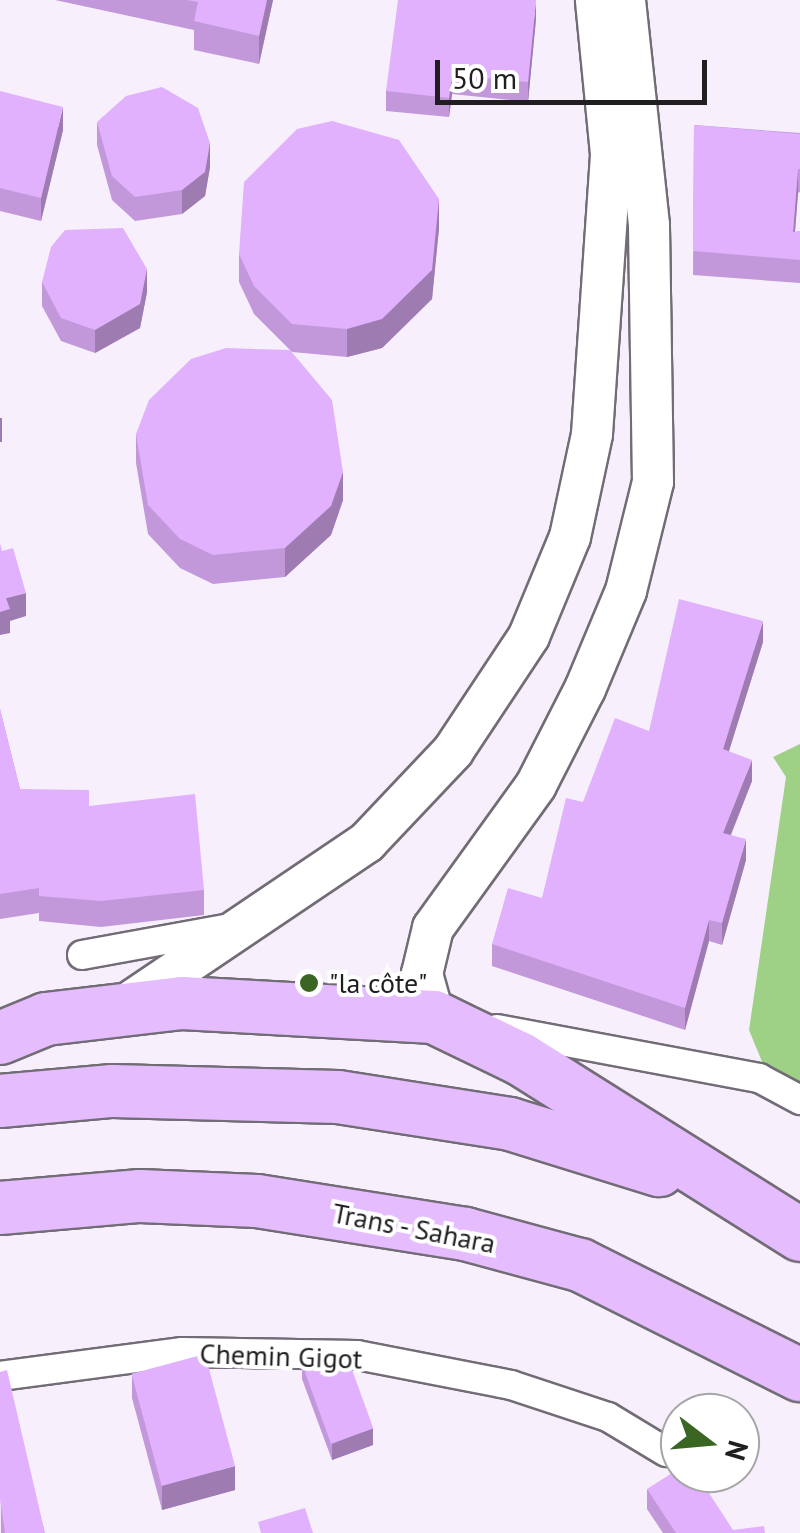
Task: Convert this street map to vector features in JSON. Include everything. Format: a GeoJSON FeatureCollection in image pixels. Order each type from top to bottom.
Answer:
{"type":"FeatureCollection","features":[{"type":"Feature","properties":{"kind":"highway"},"geometry":{"type":"LineString","coordinates":[[0,1038],[46,1019],[116,1011],[304,1004],[434,1017],[520,1059],[800,1237]]}},
{"type":"Feature","properties":{"kind":"highway"},"geometry":{"type":"LineString","coordinates":[[0,1101],[112,1091],[436,1109],[604,1150],[800,1237]]}},
{"type":"Feature","properties":{"kind":"highway","name":"Trans - Sahara"},"geometry":{"type":"LineString","coordinates":[[0,1208],[140,1196],[256,1201],[465,1234],[580,1265],[800,1376]]}},
{"type":"Feature","properties":{"kind":"street"},"geometry":{"type":"LineString","coordinates":[[116,1011],[260,921],[367,842],[453,750],[529,636],[570,537],[592,434],[611,154],[596,0]]}},
{"type":"Feature","properties":{"kind":"street"},"geometry":{"type":"LineString","coordinates":[[625,0],[647,189],[652,482],[626,591],[585,688],[536,786],[433,928],[422,974],[434,1017],[758,1078],[800,1100]]}},
{"type":"Feature","properties":{"kind":"street"},"geometry":{"type":"LineString","coordinates":[[82,955],[260,921]]}},
{"type":"Feature","properties":{"kind":"street","name":"Chemin Gigot"},"geometry":{"type":"LineString","coordinates":[[0,1376],[182,1352],[357,1355],[511,1385],[608,1417],[660,1448]]}},
{"type":"Feature","properties":{"kind":"green space"},"geometry":{"type":"Polygon","coordinates":[[[800,744],[800,1088],[765,1069],[749,1030],[786,777],[773,757],[800,744]]]}},
{"type":"Feature","properties":{"kind":"building"},"geometry":{"type":"Polygon","coordinates":[[[187,0],[267,0],[259,36],[194,21],[198,2],[187,0]]]}},
{"type":"Feature","properties":{"kind":"building"},"geometry":{"type":"Polygon","coordinates":[[[398,0],[536,0],[528,82],[452,75],[449,98],[386,91],[398,0]]]}},
{"type":"Feature","properties":{"kind":"building"},"geometry":{"type":"Polygon","coordinates":[[[162,87],[198,108],[210,143],[205,172],[182,190],[135,197],[112,176],[97,122],[126,96],[162,87]]]}},
{"type":"Feature","properties":{"kind":"building"},"geometry":{"type":"Polygon","coordinates":[[[0,91],[63,107],[41,198],[0,188],[0,91]]]}},
{"type":"Feature","properties":{"kind":"building"},"geometry":{"type":"Polygon","coordinates":[[[332,121],[399,140],[439,199],[432,270],[382,319],[347,329],[292,324],[254,286],[239,254],[244,182],[297,129],[332,121]]]}},
{"type":"Feature","properties":{"kind":"building"},"geometry":{"type":"Polygon","coordinates":[[[694,125],[800,134],[793,232],[800,231],[800,260],[693,251],[694,125]]]}},
{"type":"Feature","properties":{"kind":"building"},"geometry":{"type":"Polygon","coordinates":[[[123,228],[147,269],[140,304],[95,330],[61,318],[42,282],[51,247],[65,230],[123,228]]]}},
{"type":"Feature","properties":{"kind":"building"},"geometry":{"type":"Polygon","coordinates":[[[226,348],[290,350],[332,400],[343,472],[331,506],[285,548],[213,555],[180,539],[148,505],[136,434],[149,400],[191,359],[226,348]]]}},
{"type":"Feature","properties":{"kind":"building"},"geometry":{"type":"Polygon","coordinates":[[[0,543],[2,551],[13,548],[26,593],[6,598],[10,609],[0,612],[0,543]]]}},
{"type":"Feature","properties":{"kind":"building"},"geometry":{"type":"Polygon","coordinates":[[[679,599],[763,621],[723,749],[752,760],[723,833],[746,839],[722,923],[709,920],[685,1008],[492,944],[508,888],[542,898],[566,798],[583,802],[615,718],[649,731],[679,599]]]}},
{"type":"Feature","properties":{"kind":"building"},"geometry":{"type":"Polygon","coordinates":[[[0,709],[20,789],[89,790],[89,806],[195,794],[204,890],[101,901],[39,896],[39,888],[0,894],[0,709]]]}},
{"type":"Feature","properties":{"kind":"building"},"geometry":{"type":"Polygon","coordinates":[[[205,1354],[235,1466],[162,1486],[132,1374],[205,1354]]]}},
{"type":"Feature","properties":{"kind":"building"},"geometry":{"type":"Polygon","coordinates":[[[347,1356],[373,1428],[331,1444],[305,1371],[347,1356]]]}},
{"type":"Feature","properties":{"kind":"building"},"geometry":{"type":"Polygon","coordinates":[[[7,1370],[45,1533],[5,1533],[0,1499],[0,1372],[7,1370]]]}},
{"type":"Feature","properties":{"kind":"building"},"geometry":{"type":"Polygon","coordinates":[[[660,1481],[660,1493],[709,1493],[733,1530],[764,1526],[765,1533],[676,1533],[647,1489],[660,1481]]]}},
{"type":"Feature","properties":{"kind":"building"},"geometry":{"type":"Polygon","coordinates":[[[305,1508],[313,1533],[261,1533],[258,1522],[305,1508]]]}},
{"type":"Feature","properties":{"kind":"place","name":"\"la côte\""},"geometry":{"type":"Point","coordinates":[309,983]}}]}
